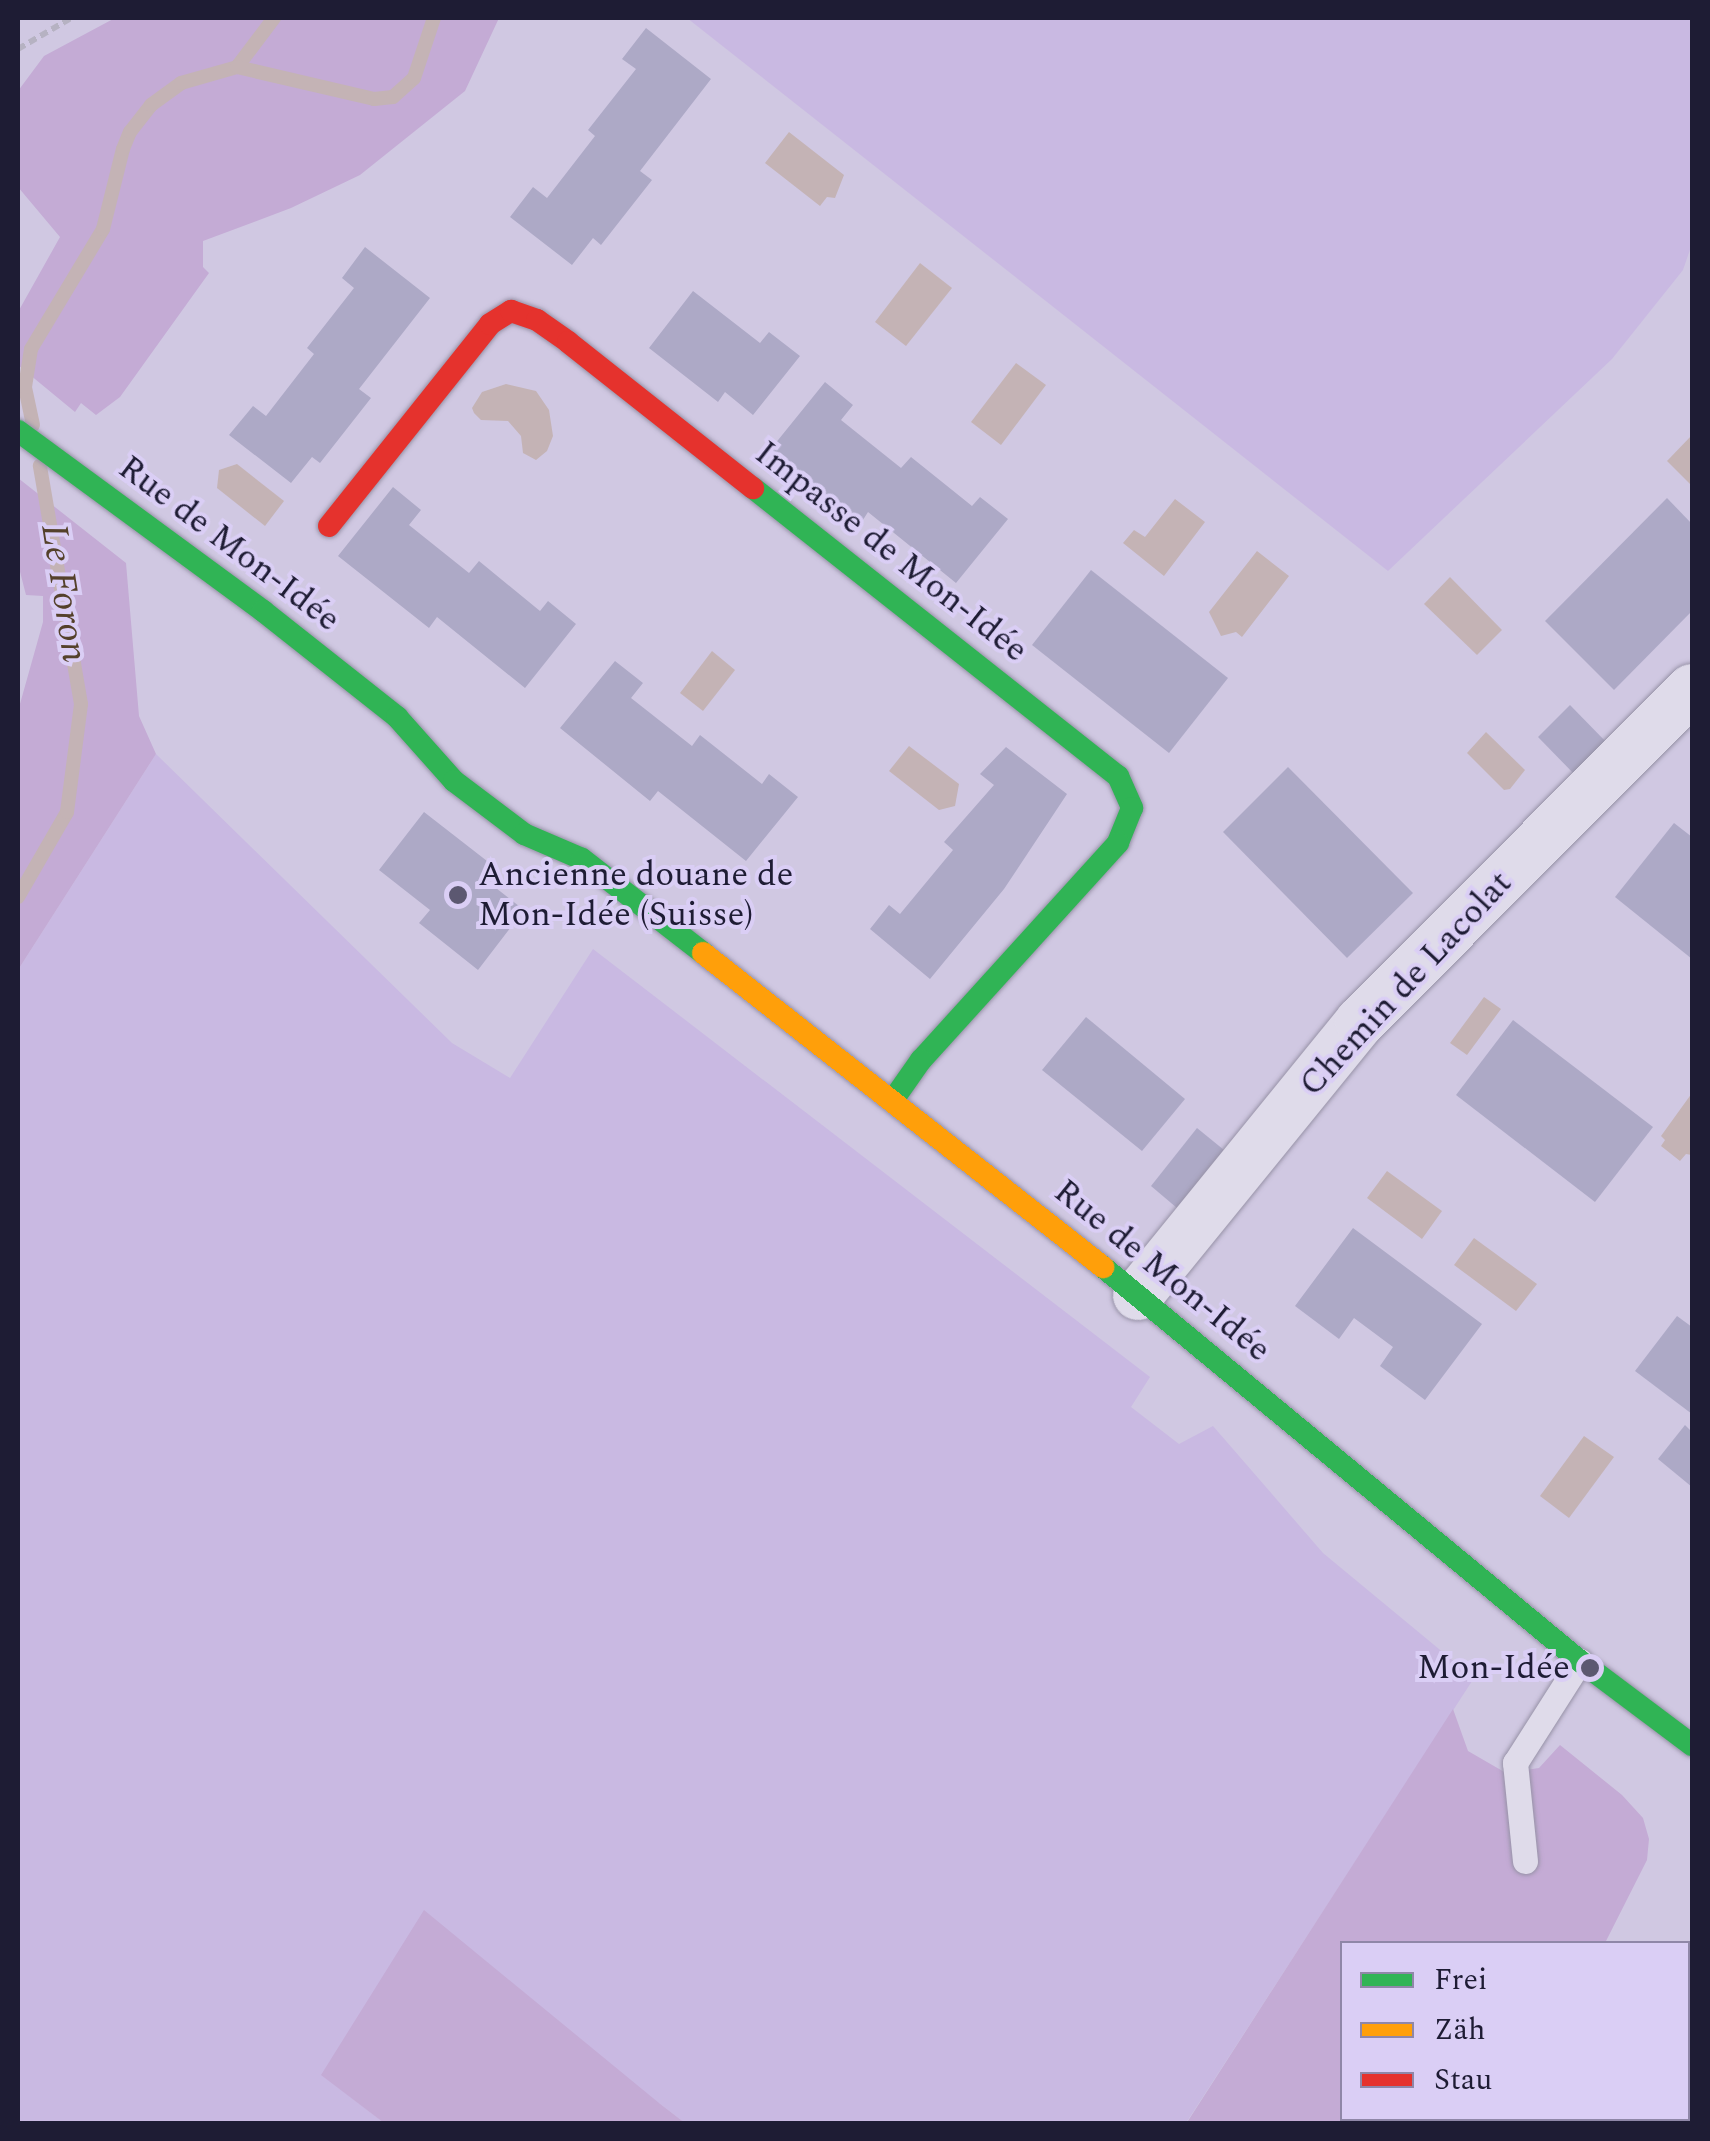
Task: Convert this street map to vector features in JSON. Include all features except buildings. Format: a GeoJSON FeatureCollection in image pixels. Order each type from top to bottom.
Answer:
{"type":"FeatureCollection","features":[{"type":"Feature","properties":{"kind":"street","name":"Impasse de Mon-Idée"},"geometry":{"type":"LineString","coordinates":[[329,526],[490,324],[511,312],[538,320],[1118,776],[1132,808],[1118,843],[921,1060],[893,1100]]}},
{"type":"Feature","properties":{"kind":"street","name":"Rue de Mon-Idée"},"geometry":{"type":"LineString","coordinates":[[18,431],[396,716],[457,748]]}},
{"type":"Feature","properties":{"kind":"street","name":"Chemin de Lacolat"},"geometry":{"type":"LineString","coordinates":[[1138,1294],[1360,1022],[1692,689]]}},
{"type":"Feature","properties":{"kind":"street","name":"Rue de Mon-Idée"},"geometry":{"type":"LineString","coordinates":[[396,716],[454,781],[524,834],[582,859]]}},
{"type":"Feature","properties":{"kind":"street","name":"Rue de Mon-Idée"},"geometry":{"type":"LineString","coordinates":[[553,823],[582,859],[1138,1294],[1246,1381],[1334,1462],[1580,1661],[1692,1745]]}},
{"type":"Feature","properties":{"kind":"lane"},"geometry":{"type":"LineString","coordinates":[[1525,1862],[1515,1763],[1580,1661]]}},
{"type":"Feature","properties":{"kind":"path"},"geometry":{"type":"LineString","coordinates":[[18,49],[71,18]]}},
{"type":"Feature","properties":{"kind":"shaded area"},"geometry":{"type":"Polygon","coordinates":[[[115,18],[499,18],[465,91],[360,175],[291,208],[203,241],[203,267],[209,273],[120,397],[96,415],[81,403],[75,412],[18,365],[18,312],[60,237],[18,187],[18,91],[44,56],[115,18]]]}},
{"type":"Feature","properties":{"kind":"shaded area"},"geometry":{"type":"Polygon","coordinates":[[[687,18],[1692,18],[1692,244],[1683,270],[1612,359],[1388,571],[687,18]]]}},
{"type":"Feature","properties":{"kind":"shaded area"},"geometry":{"type":"Polygon","coordinates":[[[789,132],[844,175],[835,198],[827,197],[820,206],[765,163],[789,132]]]}},
{"type":"Feature","properties":{"kind":"shaded area"},"geometry":{"type":"Polygon","coordinates":[[[920,263],[952,288],[906,346],[875,322],[920,263]]]}},
{"type":"Feature","properties":{"kind":"shaded area"},"geometry":{"type":"Polygon","coordinates":[[[1016,363],[1046,385],[1001,445],[971,422],[1016,363]]]}},
{"type":"Feature","properties":{"kind":"shaded area"},"geometry":{"type":"Polygon","coordinates":[[[506,384],[536,391],[549,410],[553,436],[547,451],[536,460],[523,453],[521,436],[508,421],[481,420],[472,408],[482,392],[506,384]]]}},
{"type":"Feature","properties":{"kind":"shaded area"},"geometry":{"type":"Polygon","coordinates":[[[1692,435],[1692,486],[1667,461],[1692,435]]]}},
{"type":"Feature","properties":{"kind":"shaded area"},"geometry":{"type":"Polygon","coordinates":[[[237,464],[284,501],[265,526],[217,488],[219,470],[237,464]]]}},
{"type":"Feature","properties":{"kind":"shaded area"},"geometry":{"type":"Polygon","coordinates":[[[18,478],[126,563],[139,716],[156,754],[18,970],[18,711],[43,622],[43,596],[26,595],[18,564],[18,478]]]}},
{"type":"Feature","properties":{"kind":"shaded area"},"geometry":{"type":"Polygon","coordinates":[[[1175,499],[1205,522],[1164,576],[1123,543],[1134,530],[1145,537],[1175,499]]]}},
{"type":"Feature","properties":{"kind":"shaded area"},"geometry":{"type":"Polygon","coordinates":[[[1257,551],[1289,576],[1242,637],[1236,632],[1221,636],[1209,612],[1257,551]]]}},
{"type":"Feature","properties":{"kind":"shaded area"},"geometry":{"type":"Polygon","coordinates":[[[1450,577],[1502,630],[1477,655],[1424,604],[1450,577]]]}},
{"type":"Feature","properties":{"kind":"shaded area"},"geometry":{"type":"Polygon","coordinates":[[[712,651],[735,670],[703,711],[680,693],[712,651]]]}},
{"type":"Feature","properties":{"kind":"shaded area"},"geometry":{"type":"Polygon","coordinates":[[[1486,732],[1525,770],[1510,789],[1504,790],[1467,753],[1486,732]]]}},
{"type":"Feature","properties":{"kind":"shaded area"},"geometry":{"type":"Polygon","coordinates":[[[909,746],[959,784],[955,806],[939,810],[889,771],[909,746]]]}},
{"type":"Feature","properties":{"kind":"shaded area"},"geometry":{"type":"Polygon","coordinates":[[[156,754],[452,1043],[510,1078],[593,949],[1150,1377],[1131,1407],[1179,1444],[1213,1426],[1323,1553],[1474,1678],[1186,2123],[685,2123],[659,2103],[322,2075],[384,2123],[18,2124],[18,970],[156,754]]]}},
{"type":"Feature","properties":{"kind":"shaded area"},"geometry":{"type":"Polygon","coordinates":[[[1484,997],[1501,1009],[1467,1055],[1450,1043],[1484,997]]]}},
{"type":"Feature","properties":{"kind":"shaded area"},"geometry":{"type":"Polygon","coordinates":[[[1692,1093],[1692,1155],[1686,1154],[1680,1161],[1661,1146],[1665,1140],[1661,1136],[1692,1093]]]}},
{"type":"Feature","properties":{"kind":"shaded area"},"geometry":{"type":"Polygon","coordinates":[[[1387,1171],[1442,1211],[1422,1239],[1367,1198],[1387,1171]]]}},
{"type":"Feature","properties":{"kind":"shaded area"},"geometry":{"type":"Polygon","coordinates":[[[1474,1238],[1537,1284],[1516,1311],[1454,1265],[1474,1238]]]}},
{"type":"Feature","properties":{"kind":"shaded area"},"geometry":{"type":"Polygon","coordinates":[[[1584,1436],[1614,1457],[1569,1518],[1540,1496],[1584,1436]]]}},
{"type":"Feature","properties":{"kind":"shaded area"},"geometry":{"type":"Polygon","coordinates":[[[1453,1709],[1468,1751],[1506,1773],[1539,1768],[1560,1745],[1622,1795],[1643,1818],[1649,1839],[1647,1860],[1606,1941],[1340,1941],[1340,2121],[1497,2123],[1186,2124],[1453,1709]]]}},
{"type":"Feature","properties":{"kind":"shaded area"},"geometry":{"type":"Polygon","coordinates":[[[424,1910],[685,2123],[384,2123],[321,2075],[424,1910]]]}},
{"type":"Feature","properties":{"kind":"waterway","name":"Le Foron"},"geometry":{"type":"LineString","coordinates":[[237,67],[274,18]]}},
{"type":"Feature","properties":{"kind":"waterway","name":"Le Foron"},"geometry":{"type":"LineString","coordinates":[[33,425],[25,387],[31,349],[103,229],[123,149],[130,132],[151,105],[181,83],[237,67],[374,99],[393,97],[414,78],[434,18]]}},
{"type":"Feature","properties":{"kind":"waterway","name":"Le Foron"},"geometry":{"type":"LineString","coordinates":[[18,897],[67,812],[81,704],[40,466]]}},
{"type":"Feature","properties":{"kind":"traffic: fast"},"geometry":{"type":"LineString","coordinates":[[18,431],[263,611],[397,717],[454,781],[524,834],[582,859],[703,953]]}},
{"type":"Feature","properties":{"kind":"traffic: fast"},"geometry":{"type":"LineString","coordinates":[[753,488],[1118,776],[1132,808],[1118,843],[921,1060],[893,1100]]}},
{"type":"Feature","properties":{"kind":"traffic: fast"},"geometry":{"type":"LineString","coordinates":[[1103,1267],[1580,1661],[1692,1745]]}},
{"type":"Feature","properties":{"kind":"traffic: slow"},"geometry":{"type":"LineString","coordinates":[[703,953],[1103,1267]]}},
{"type":"Feature","properties":{"kind":"traffic: slow"},"geometry":{"type":"LineString","coordinates":[[1690,1968],[1692,1965]]}},
{"type":"Feature","properties":{"kind":"traffic: jam"},"geometry":{"type":"LineString","coordinates":[[329,526],[490,324],[511,311],[537,320],[568,342],[753,488]]}},
{"type":"Feature","properties":{"kind":"place","name":"Ancienne douane de Mon-Idée (Suisse)"},"geometry":{"type":"Point","coordinates":[458,895]}},
{"type":"Feature","properties":{"kind":"place","name":"Mon-Idée"},"geometry":{"type":"Point","coordinates":[1590,1668]}}]}
